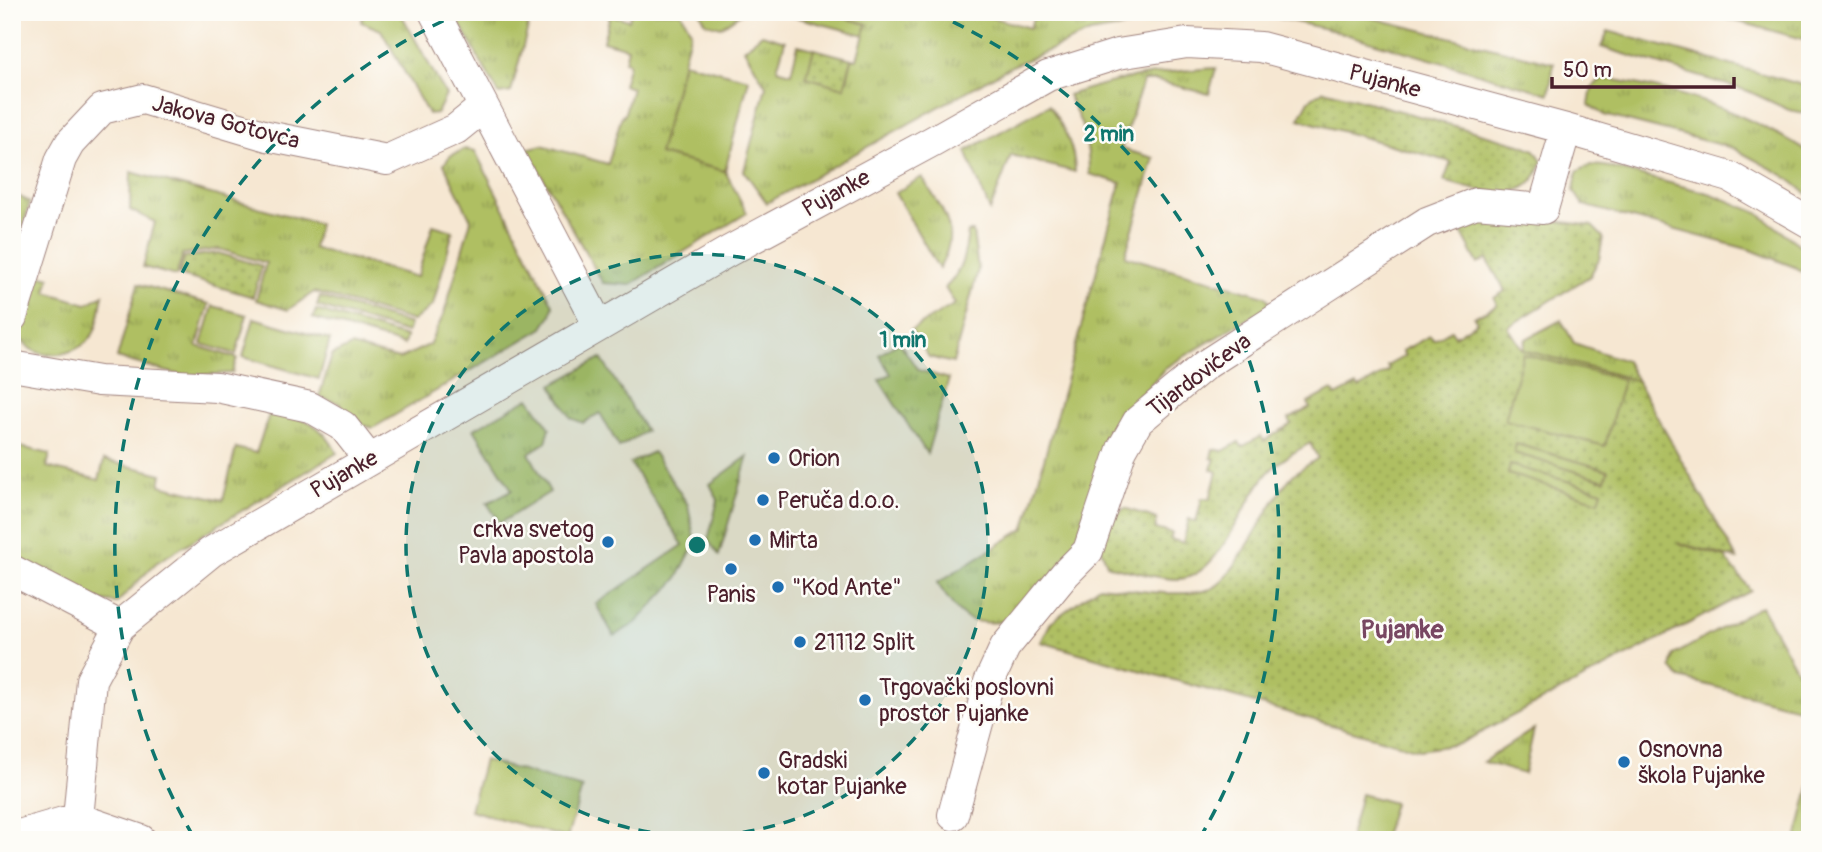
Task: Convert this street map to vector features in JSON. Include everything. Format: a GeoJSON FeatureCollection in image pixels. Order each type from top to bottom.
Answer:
{"type":"FeatureCollection","features":[{"type":"Feature","properties":{"kind":"street"},"geometry":{"type":"LineString","coordinates":[[434,12],[482,108],[599,326]]}},
{"type":"Feature","properties":{"kind":"street","name":"Pujanke"},"geometry":{"type":"LineString","coordinates":[[76,829],[91,680],[120,626],[211,552],[729,251],[1048,76],[1118,54],[1188,43],[1261,47],[1566,129],[1730,177],[1810,223]]}},
{"type":"Feature","properties":{"kind":"street","name":"Jakova Gotovca"},"geometry":{"type":"LineString","coordinates":[[12,317],[61,159],[70,143],[102,109],[143,99],[267,136],[387,160],[456,129],[482,108]]}},
{"type":"Feature","properties":{"kind":"street","name":"Tijardovićeva"},"geometry":{"type":"LineString","coordinates":[[953,815],[989,682],[1005,647],[1065,574],[1088,551],[1122,449],[1138,421],[1205,365],[1426,222],[1476,203],[1543,208],[1566,129]]}},
{"type":"Feature","properties":{"kind":"street"},"geometry":{"type":"LineString","coordinates":[[12,366],[99,381],[217,387],[310,407],[343,426],[369,459]]}},
{"type":"Feature","properties":{"kind":"street"},"geometry":{"type":"LineString","coordinates":[[12,570],[120,626]]}},
{"type":"Feature","properties":{"kind":"street"},"geometry":{"type":"LineString","coordinates":[[12,837],[76,829],[141,840]]}},
{"type":"Feature","properties":{"kind":"green space"},"geometry":{"type":"Polygon","coordinates":[[[364,12],[400,12],[446,95],[437,113],[428,114],[381,30],[361,22],[364,12]]]}},
{"type":"Feature","properties":{"kind":"green space"},"geometry":{"type":"Polygon","coordinates":[[[453,12],[532,12],[511,92],[499,94],[453,12]]]}},
{"type":"Feature","properties":{"kind":"green space"},"geometry":{"type":"Polygon","coordinates":[[[631,12],[681,12],[691,31],[659,154],[725,171],[747,213],[630,285],[603,283],[527,149],[542,145],[608,164],[632,88],[623,85],[629,63],[625,61],[628,48],[603,41],[610,15],[629,20],[631,12]]]}},
{"type":"Feature","properties":{"kind":"green space"},"geometry":{"type":"Polygon","coordinates":[[[700,12],[743,12],[721,27],[706,23],[700,12]]]}},
{"type":"Feature","properties":{"kind":"green space"},"geometry":{"type":"Polygon","coordinates":[[[776,12],[822,12],[867,24],[864,35],[776,12]]]}},
{"type":"Feature","properties":{"kind":"green space"},"geometry":{"type":"Polygon","coordinates":[[[822,12],[972,12],[1030,28],[1035,12],[1048,15],[1049,12],[1152,12],[1160,21],[1090,33],[1012,66],[767,203],[744,171],[766,86],[744,49],[762,34],[785,41],[777,69],[791,73],[798,45],[814,49],[807,77],[845,87],[852,59],[857,59],[867,24],[822,12]]]}},
{"type":"Feature","properties":{"kind":"green space"},"geometry":{"type":"Polygon","coordinates":[[[1229,12],[1356,12],[1554,63],[1549,94],[1335,31],[1274,17],[1229,12]]]}},
{"type":"Feature","properties":{"kind":"green space"},"geometry":{"type":"Polygon","coordinates":[[[1702,12],[1810,12],[1810,41],[1702,12]]]}},
{"type":"Feature","properties":{"kind":"green space"},"geometry":{"type":"Polygon","coordinates":[[[1608,31],[1810,87],[1810,112],[1789,110],[1748,91],[1601,47],[1608,31]]]}},
{"type":"Feature","properties":{"kind":"green space"},"geometry":{"type":"Polygon","coordinates":[[[814,49],[852,59],[844,88],[806,77],[814,49]]]}},
{"type":"Feature","properties":{"kind":"green space"},"geometry":{"type":"Polygon","coordinates":[[[683,62],[749,79],[725,171],[659,154],[683,62]]]}},
{"type":"Feature","properties":{"kind":"green space"},"geometry":{"type":"Polygon","coordinates":[[[1216,68],[1209,94],[1157,81],[1143,81],[1121,149],[1154,158],[1125,256],[1265,296],[1269,301],[1267,307],[1165,368],[1140,397],[1109,446],[1091,490],[1074,553],[1011,622],[983,622],[966,618],[959,613],[937,583],[1025,528],[1121,183],[1089,174],[1084,133],[1068,95],[1141,76],[1216,68]]]}},
{"type":"Feature","properties":{"kind":"green space"},"geometry":{"type":"Polygon","coordinates":[[[1603,78],[1659,89],[1711,104],[1785,138],[1810,153],[1810,196],[1785,176],[1733,148],[1604,115],[1589,105],[1592,87],[1603,78]]]}},
{"type":"Feature","properties":{"kind":"green space"},"geometry":{"type":"Polygon","coordinates":[[[1324,90],[1520,144],[1535,150],[1542,161],[1536,176],[1527,186],[1515,191],[1487,192],[1444,181],[1451,162],[1299,119],[1309,100],[1324,90]]]}},
{"type":"Feature","properties":{"kind":"green space"},"geometry":{"type":"Polygon","coordinates":[[[1049,105],[1067,137],[1075,172],[1011,155],[990,211],[966,151],[1049,105]]]}},
{"type":"Feature","properties":{"kind":"green space"},"geometry":{"type":"Polygon","coordinates":[[[465,149],[475,151],[553,305],[551,315],[543,328],[373,428],[363,425],[339,403],[319,397],[332,355],[351,346],[399,359],[429,345],[444,314],[471,220],[444,164],[450,156],[465,149]]]}},
{"type":"Feature","properties":{"kind":"green space"},"geometry":{"type":"Polygon","coordinates":[[[1589,165],[1604,166],[1712,194],[1758,213],[1810,253],[1810,277],[1797,268],[1751,250],[1583,205],[1574,191],[1577,172],[1589,165]]]}},
{"type":"Feature","properties":{"kind":"green space"},"geometry":{"type":"Polygon","coordinates":[[[131,172],[319,224],[313,248],[417,277],[433,225],[453,231],[433,305],[413,321],[314,292],[288,310],[256,300],[266,263],[219,249],[183,254],[176,276],[143,267],[155,222],[130,210],[131,172]]]}},
{"type":"Feature","properties":{"kind":"green space"},"geometry":{"type":"Polygon","coordinates":[[[922,177],[943,211],[949,231],[946,255],[939,269],[895,193],[922,177]]]}},
{"type":"Feature","properties":{"kind":"green space"},"geometry":{"type":"Polygon","coordinates":[[[12,193],[30,202],[12,264],[12,193]]]}},
{"type":"Feature","properties":{"kind":"green space"},"geometry":{"type":"Polygon","coordinates":[[[1486,211],[1592,226],[1603,237],[1599,259],[1590,276],[1508,327],[1523,350],[1637,381],[1737,559],[1678,543],[1725,557],[1751,591],[1459,744],[1419,750],[1041,642],[1051,622],[1099,586],[1186,593],[1211,589],[1220,583],[1231,571],[1283,487],[1295,473],[1318,458],[1310,443],[1281,461],[1266,475],[1218,553],[1193,575],[1171,579],[1108,566],[1100,547],[1112,517],[1125,508],[1157,519],[1155,529],[1172,533],[1170,539],[1183,543],[1189,519],[1196,522],[1202,498],[1210,499],[1217,472],[1211,469],[1215,459],[1211,458],[1213,449],[1223,451],[1239,442],[1242,447],[1261,436],[1264,441],[1291,424],[1289,419],[1310,408],[1308,403],[1332,390],[1336,396],[1357,385],[1359,388],[1389,371],[1387,366],[1405,356],[1402,351],[1430,336],[1434,340],[1451,330],[1455,336],[1477,322],[1474,317],[1497,305],[1494,298],[1505,291],[1487,259],[1478,264],[1460,230],[1486,211]]]}},
{"type":"Feature","properties":{"kind":"green space"},"geometry":{"type":"Polygon","coordinates":[[[968,232],[973,232],[978,270],[953,363],[929,357],[911,330],[955,304],[945,288],[962,263],[968,232]]]}},
{"type":"Feature","properties":{"kind":"green space"},"geometry":{"type":"Polygon","coordinates":[[[218,253],[262,266],[253,297],[179,275],[184,257],[218,253]]]}},
{"type":"Feature","properties":{"kind":"green space"},"geometry":{"type":"Polygon","coordinates":[[[31,273],[50,278],[46,292],[87,304],[103,295],[96,328],[82,345],[71,351],[46,354],[25,344],[19,335],[18,321],[31,273]]]}},
{"type":"Feature","properties":{"kind":"green space"},"geometry":{"type":"Polygon","coordinates":[[[138,284],[209,304],[197,346],[237,358],[232,373],[183,376],[117,358],[138,284]]]}},
{"type":"Feature","properties":{"kind":"green space"},"geometry":{"type":"Polygon","coordinates":[[[320,297],[410,324],[407,333],[317,306],[320,297]]]}},
{"type":"Feature","properties":{"kind":"green space"},"geometry":{"type":"Polygon","coordinates":[[[213,306],[247,315],[236,354],[202,344],[213,306]]]}},
{"type":"Feature","properties":{"kind":"green space"},"geometry":{"type":"Polygon","coordinates":[[[316,310],[406,337],[404,345],[313,318],[316,310]]]}},
{"type":"Feature","properties":{"kind":"green space"},"geometry":{"type":"Polygon","coordinates":[[[254,318],[330,340],[319,379],[243,357],[254,318]]]}},
{"type":"Feature","properties":{"kind":"green space"},"geometry":{"type":"Polygon","coordinates":[[[1561,320],[1574,343],[1626,361],[1716,527],[1625,377],[1523,350],[1526,339],[1561,320]]]}},
{"type":"Feature","properties":{"kind":"green space"},"geometry":{"type":"Polygon","coordinates":[[[899,342],[918,370],[949,379],[927,454],[879,380],[891,374],[879,355],[899,342]]]}},
{"type":"Feature","properties":{"kind":"green space"},"geometry":{"type":"Polygon","coordinates":[[[1523,354],[1623,380],[1605,446],[1505,420],[1523,354]]]}},
{"type":"Feature","properties":{"kind":"green space"},"geometry":{"type":"Polygon","coordinates":[[[601,358],[646,431],[619,447],[600,413],[583,423],[571,418],[552,385],[601,358]]]}},
{"type":"Feature","properties":{"kind":"green space"},"geometry":{"type":"Polygon","coordinates":[[[529,398],[550,428],[546,442],[529,453],[550,492],[500,523],[487,503],[512,490],[474,429],[529,398]]]}},
{"type":"Feature","properties":{"kind":"green space"},"geometry":{"type":"Polygon","coordinates":[[[271,409],[293,415],[318,428],[337,453],[156,563],[117,603],[101,601],[12,562],[12,445],[50,454],[47,467],[99,480],[104,460],[162,474],[160,485],[223,500],[236,448],[256,453],[271,409]]]}},
{"type":"Feature","properties":{"kind":"green space"},"geometry":{"type":"Polygon","coordinates":[[[1516,444],[1608,470],[1605,480],[1514,453],[1516,444]]]}},
{"type":"Feature","properties":{"kind":"green space"},"geometry":{"type":"Polygon","coordinates":[[[653,452],[688,505],[695,543],[677,579],[636,623],[614,636],[596,604],[683,545],[630,463],[653,452]]]}},
{"type":"Feature","properties":{"kind":"green space"},"geometry":{"type":"Polygon","coordinates":[[[748,456],[719,555],[708,540],[718,500],[710,484],[748,456]]]}},
{"type":"Feature","properties":{"kind":"green space"},"geometry":{"type":"Polygon","coordinates":[[[1510,465],[1602,491],[1599,501],[1508,474],[1510,465]]]}},
{"type":"Feature","properties":{"kind":"green space"},"geometry":{"type":"Polygon","coordinates":[[[1761,606],[1810,694],[1810,711],[1680,678],[1671,668],[1674,655],[1761,606]]]}},
{"type":"Feature","properties":{"kind":"green space"},"geometry":{"type":"Polygon","coordinates":[[[1534,729],[1524,774],[1483,762],[1534,729]]]}},
{"type":"Feature","properties":{"kind":"green space"},"geometry":{"type":"Polygon","coordinates":[[[484,760],[582,788],[567,838],[470,810],[484,760]]]}},
{"type":"Feature","properties":{"kind":"green space"},"geometry":{"type":"Polygon","coordinates":[[[1810,784],[1810,840],[1796,840],[1810,784]]]}},
{"type":"Feature","properties":{"kind":"green space"},"geometry":{"type":"Polygon","coordinates":[[[1361,794],[1394,803],[1383,840],[1349,840],[1361,794]]]}},
{"type":"Feature","properties":{"kind":"place","name":"Orion"},"geometry":{"type":"Point","coordinates":[774,458]}},
{"type":"Feature","properties":{"kind":"place","name":"Peruča d.o.o."},"geometry":{"type":"Point","coordinates":[763,500]}},
{"type":"Feature","properties":{"kind":"place","name":"Mirta"},"geometry":{"type":"Point","coordinates":[755,540]}},
{"type":"Feature","properties":{"kind":"place","name":"crkva svetog Pavla apostola"},"geometry":{"type":"Point","coordinates":[608,542]}},
{"type":"Feature","properties":{"kind":"place","name":"Panis"},"geometry":{"type":"Point","coordinates":[731,569]}},
{"type":"Feature","properties":{"kind":"place","name":"\"Kod Ante\""},"geometry":{"type":"Point","coordinates":[778,587]}},
{"type":"Feature","properties":{"kind":"place","name":"21112 Split"},"geometry":{"type":"Point","coordinates":[800,642]}},
{"type":"Feature","properties":{"kind":"place","name":"Trgovački poslovni prostor Pujanke"},"geometry":{"type":"Point","coordinates":[865,700]}},
{"type":"Feature","properties":{"kind":"place","name":"Osnovna škola Pujanke"},"geometry":{"type":"Point","coordinates":[1624,762]}},
{"type":"Feature","properties":{"kind":"place","name":"Gradski kotar Pujanke"},"geometry":{"type":"Point","coordinates":[764,773]}},
{"type":"Feature","properties":{"kind":"district","name":"Pujanke"},"geometry":{"type":"Point","coordinates":[1402,630]}}]}
